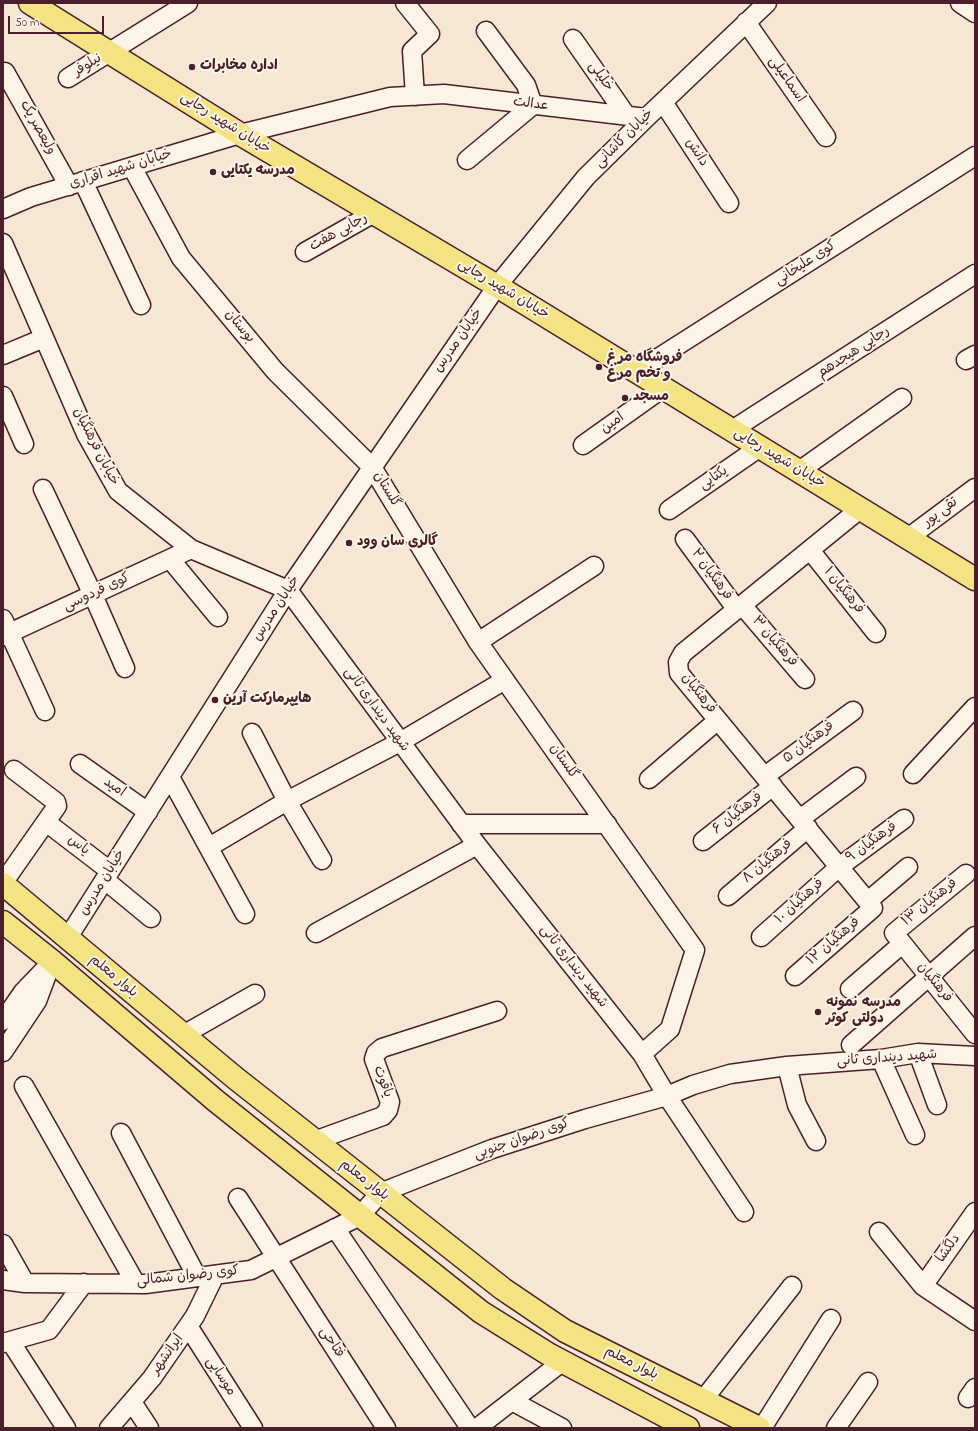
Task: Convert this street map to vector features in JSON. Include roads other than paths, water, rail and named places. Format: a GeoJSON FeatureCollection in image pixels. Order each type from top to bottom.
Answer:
{"type":"FeatureCollection","features":[{"type":"Feature","properties":{"kind":"main road","name":"خیابان شهید رجایی"},"geometry":{"type":"LineString","coordinates":[[30,3],[240,134],[497,286],[975,579]]}},
{"type":"Feature","properties":{"kind":"main road","name":"بلوار معلم"},"geometry":{"type":"LineString","coordinates":[[5,877],[67,939],[182,1035],[314,1141],[503,1289],[565,1331],[760,1428]]}},
{"type":"Feature","properties":{"kind":"main road","name":"بلوار معلم"},"geometry":{"type":"LineString","coordinates":[[3,922],[52,961],[216,1101],[481,1312],[562,1362],[688,1428]]}},
{"type":"Feature","properties":{"kind":"main road"},"geometry":{"type":"LineString","coordinates":[[52,961],[67,939]]}},
{"type":"Feature","properties":{"kind":"street","name":"نیلوفر"},"geometry":{"type":"LineString","coordinates":[[68,78],[188,3]]}},
{"type":"Feature","properties":{"kind":"street"},"geometry":{"type":"LineString","coordinates":[[405,3],[430,34],[412,51],[415,96]]}},
{"type":"Feature","properties":{"kind":"street","name":"خیابان کاشانی"},"geometry":{"type":"LineString","coordinates":[[497,286],[586,177],[662,102],[767,3]]}},
{"type":"Feature","properties":{"kind":"street"},"geometry":{"type":"LineString","coordinates":[[960,3],[975,13]]}},
{"type":"Feature","properties":{"kind":"street","name":"اسماعیلی"},"geometry":{"type":"LineString","coordinates":[[746,22],[826,137]]}},
{"type":"Feature","properties":{"kind":"street"},"geometry":{"type":"LineString","coordinates":[[467,160],[533,105],[526,85],[486,31]]}},
{"type":"Feature","properties":{"kind":"street","name":"خلیلی"},"geometry":{"type":"LineString","coordinates":[[573,39],[626,115]]}},
{"type":"Feature","properties":{"kind":"street","name":"ولیعصر یک"},"geometry":{"type":"LineString","coordinates":[[3,73],[5,72],[76,184]]}},
{"type":"Feature","properties":{"kind":"street","name":"عدالت"},"geometry":{"type":"LineString","coordinates":[[240,134],[390,97],[444,94],[646,118]]}},
{"type":"Feature","properties":{"kind":"street","name":"دانش"},"geometry":{"type":"LineString","coordinates":[[662,102],[729,203]]}},
{"type":"Feature","properties":{"kind":"street","name":"خیابان شهید اقراری"},"geometry":{"type":"LineString","coordinates":[[3,209],[31,198],[240,134]]}},
{"type":"Feature","properties":{"kind":"street","name":"کوی علیخانی"},"geometry":{"type":"LineString","coordinates":[[636,372],[975,156]]}},
{"type":"Feature","properties":{"kind":"street","name":"بوستان"},"geometry":{"type":"LineString","coordinates":[[132,167],[181,258],[275,371],[372,467]]}},
{"type":"Feature","properties":{"kind":"street"},"geometry":{"type":"LineString","coordinates":[[76,184],[141,305]]}},
{"type":"Feature","properties":{"kind":"street","name":"رجایی هفت"},"geometry":{"type":"LineString","coordinates":[[305,252],[374,213]]}},
{"type":"Feature","properties":{"kind":"street","name":"خیابان فرهنگیان"},"geometry":{"type":"LineString","coordinates":[[3,243],[86,434],[118,491],[191,549],[288,590]]}},
{"type":"Feature","properties":{"kind":"street","name":"رجایی هیجدهم"},"geometry":{"type":"LineString","coordinates":[[732,430],[975,274]]}},
{"type":"Feature","properties":{"kind":"street","name":"خیابان مدرس"},"geometry":{"type":"LineString","coordinates":[[67,939],[288,590],[497,286]]}},
{"type":"Feature","properties":{"kind":"street"},"geometry":{"type":"LineString","coordinates":[[3,355],[44,338]]}},
{"type":"Feature","properties":{"kind":"street","name":"امین"},"geometry":{"type":"LineString","coordinates":[[584,445],[662,388]]}},
{"type":"Feature","properties":{"kind":"street"},"geometry":{"type":"LineString","coordinates":[[3,396],[24,444]]}},
{"type":"Feature","properties":{"kind":"street"},"geometry":{"type":"LineString","coordinates":[[799,471],[902,398]]}},
{"type":"Feature","properties":{"kind":"street","name":"یکتایی"},"geometry":{"type":"LineString","coordinates":[[668,510],[760,448]]}},
{"type":"Feature","properties":{"kind":"street","name":"گلستان"},"geometry":{"type":"LineString","coordinates":[[372,467],[478,642],[695,950],[670,1029],[642,1054]]}},
{"type":"Feature","properties":{"kind":"street","name":"تقی پور"},"geometry":{"type":"LineString","coordinates":[[908,538],[975,488]]}},
{"type":"Feature","properties":{"kind":"street"},"geometry":{"type":"LineString","coordinates":[[43,489],[93,595],[125,668]]}},
{"type":"Feature","properties":{"kind":"street","name":"فرهنگیان"},"geometry":{"type":"LineString","coordinates":[[860,509],[683,653],[678,662],[679,673],[870,904]]}},
{"type":"Feature","properties":{"kind":"street","name":"فرهنگیان ۲"},"geometry":{"type":"LineString","coordinates":[[685,539],[739,608]]}},
{"type":"Feature","properties":{"kind":"street","name":"کوی فردوسی"},"geometry":{"type":"LineString","coordinates":[[5,630],[93,595],[191,549]]}},
{"type":"Feature","properties":{"kind":"street","name":"فرهنگیان ۱"},"geometry":{"type":"LineString","coordinates":[[810,550],[876,633]]}},
{"type":"Feature","properties":{"kind":"street"},"geometry":{"type":"LineString","coordinates":[[170,559],[218,617]]}},
{"type":"Feature","properties":{"kind":"street"},"geometry":{"type":"LineString","coordinates":[[478,642],[594,566]]}},
{"type":"Feature","properties":{"kind":"street","name":"شهید دینداری ثانی"},"geometry":{"type":"LineString","coordinates":[[288,590],[477,845],[642,1054],[667,1096],[693,1085],[730,1074],[787,1066],[881,1059],[918,1053],[975,1056]]}},
{"type":"Feature","properties":{"kind":"street","name":"فرهنگیان ۳"},"geometry":{"type":"LineString","coordinates":[[739,608],[805,679]]}},
{"type":"Feature","properties":{"kind":"street"},"geometry":{"type":"LineString","coordinates":[[5,630],[45,711]]}},
{"type":"Feature","properties":{"kind":"street"},"geometry":{"type":"LineString","coordinates":[[208,846],[287,801],[400,742],[505,680]]}},
{"type":"Feature","properties":{"kind":"street"},"geometry":{"type":"LineString","coordinates":[[914,774],[975,707]]}},
{"type":"Feature","properties":{"kind":"street","name":"فرهنگیان ۵"},"geometry":{"type":"LineString","coordinates":[[769,781],[853,711]]}},
{"type":"Feature","properties":{"kind":"street"},"geometry":{"type":"LineString","coordinates":[[649,779],[718,720]]}},
{"type":"Feature","properties":{"kind":"street"},"geometry":{"type":"LineString","coordinates":[[252,733],[287,801],[322,860]]}},
{"type":"Feature","properties":{"kind":"street","name":"امید"},"geometry":{"type":"LineString","coordinates":[[80,764],[148,812]]}},
{"type":"Feature","properties":{"kind":"street"},"geometry":{"type":"LineString","coordinates":[[5,877],[58,804],[14,770]]}},
{"type":"Feature","properties":{"kind":"street"},"geometry":{"type":"LineString","coordinates":[[170,777],[245,914]]}},
{"type":"Feature","properties":{"kind":"street","name":"فرهنگیان ۸"},"geometry":{"type":"LineString","coordinates":[[728,896],[856,777]]}},
{"type":"Feature","properties":{"kind":"street","name":"فرهنگیان ۶"},"geometry":{"type":"LineString","coordinates":[[703,841],[769,781]]}},
{"type":"Feature","properties":{"kind":"street","name":"فرهنگیان ۹"},"geometry":{"type":"LineString","coordinates":[[839,867],[904,820]]}},
{"type":"Feature","properties":{"kind":"street","name":"یاس"},"geometry":{"type":"LineString","coordinates":[[46,822],[107,876],[151,918]]}},
{"type":"Feature","properties":{"kind":"street"},"geometry":{"type":"LineString","coordinates":[[461,824],[606,824]]}},
{"type":"Feature","properties":{"kind":"street"},"geometry":{"type":"LineString","coordinates":[[316,933],[477,845]]}},
{"type":"Feature","properties":{"kind":"street","name":"فرهنگیان ۱۰"},"geometry":{"type":"LineString","coordinates":[[761,937],[839,867]]}},
{"type":"Feature","properties":{"kind":"street","name":"فرهنگیان ۱۲"},"geometry":{"type":"LineString","coordinates":[[795,976],[908,867]]}},
{"type":"Feature","properties":{"kind":"street","name":"فرهنگیان ۱۳"},"geometry":{"type":"LineString","coordinates":[[850,989],[898,939],[966,874]]}},
{"type":"Feature","properties":{"kind":"street"},"geometry":{"type":"LineString","coordinates":[[851,1045],[975,936]]}},
{"type":"Feature","properties":{"kind":"street","name":"فرهنگیان"},"geometry":{"type":"LineString","coordinates":[[898,939],[928,976],[969,1015],[975,1034]]}},
{"type":"Feature","properties":{"kind":"street"},"geometry":{"type":"LineString","coordinates":[[3,1021],[22,992],[52,961]]}},
{"type":"Feature","properties":{"kind":"street"},"geometry":{"type":"LineString","coordinates":[[3,1052],[38,1002],[52,961]]}},
{"type":"Feature","properties":{"kind":"street"},"geometry":{"type":"LineString","coordinates":[[182,1035],[255,994]]}},
{"type":"Feature","properties":{"kind":"street","name":"یاقوت"},"geometry":{"type":"LineString","coordinates":[[314,1141],[383,1116],[388,1110],[390,1102],[374,1059],[376,1053],[382,1048],[497,1011]]}},
{"type":"Feature","properties":{"kind":"street"},"geometry":{"type":"LineString","coordinates":[[918,1053],[937,1105]]}},
{"type":"Feature","properties":{"kind":"street"},"geometry":{"type":"LineString","coordinates":[[881,1059],[915,1135]]}},
{"type":"Feature","properties":{"kind":"street"},"geometry":{"type":"LineString","coordinates":[[787,1066],[797,1105],[816,1141]]}},
{"type":"Feature","properties":{"kind":"street"},"geometry":{"type":"LineString","coordinates":[[24,1086],[136,1284]]}},
{"type":"Feature","properties":{"kind":"street"},"geometry":{"type":"LineString","coordinates":[[667,1096],[744,1212]]}},
{"type":"Feature","properties":{"kind":"street","name":"کوی رضوان جنوبی"},"geometry":{"type":"LineString","coordinates":[[380,1193],[492,1149],[585,1119],[667,1096]]}},
{"type":"Feature","properties":{"kind":"street"},"geometry":{"type":"LineString","coordinates":[[121,1133],[197,1277]]}},
{"type":"Feature","properties":{"kind":"street"},"geometry":{"type":"LineString","coordinates":[[360,1216],[380,1193]]}},
{"type":"Feature","properties":{"kind":"street","name":"فتاحی"},"geometry":{"type":"LineString","coordinates":[[238,1198],[275,1258],[386,1428]]}},
{"type":"Feature","properties":{"kind":"street","name":"دلگشا"},"geometry":{"type":"LineString","coordinates":[[923,1286],[975,1212]]}},
{"type":"Feature","properties":{"kind":"street","name":"کوی رضوان شمالی"},"geometry":{"type":"LineString","coordinates":[[3,1280],[25,1283],[145,1284],[251,1270],[360,1216]]}},
{"type":"Feature","properties":{"kind":"street"},"geometry":{"type":"LineString","coordinates":[[335,1228],[470,1428]]}},
{"type":"Feature","properties":{"kind":"street"},"geometry":{"type":"LineString","coordinates":[[879,1232],[923,1286],[975,1321]]}},
{"type":"Feature","properties":{"kind":"street"},"geometry":{"type":"LineString","coordinates":[[3,1244],[25,1283]]}},
{"type":"Feature","properties":{"kind":"street","name":"ایرانشهر"},"geometry":{"type":"LineString","coordinates":[[109,1428],[152,1378],[195,1316],[215,1275]]}},
{"type":"Feature","properties":{"kind":"street"},"geometry":{"type":"LineString","coordinates":[[66,1428],[6,1342],[49,1330],[84,1283]]}},
{"type":"Feature","properties":{"kind":"street"},"geometry":{"type":"LineString","coordinates":[[703,1400],[792,1286]]}},
{"type":"Feature","properties":{"kind":"street"},"geometry":{"type":"LineString","coordinates":[[760,1428],[831,1319]]}},
{"type":"Feature","properties":{"kind":"street","name":"موسایی"},"geometry":{"type":"LineString","coordinates":[[188,1326],[253,1428]]}},
{"type":"Feature","properties":{"kind":"street"},"geometry":{"type":"LineString","coordinates":[[476,1428],[562,1362]]}},
{"type":"Feature","properties":{"kind":"street"},"geometry":{"type":"LineString","coordinates":[[836,1428],[868,1382]]}},
{"type":"Feature","properties":{"kind":"street"},"geometry":{"type":"LineString","coordinates":[[512,1401],[562,1428]]}},
{"type":"Feature","properties":{"kind":"street"},"geometry":{"type":"LineString","coordinates":[[132,1402],[149,1428]]}},
{"type":"Feature","properties":{"kind":"place","name":"اداره مخابرات"},"geometry":{"type":"Point","coordinates":[192,67]}},
{"type":"Feature","properties":{"kind":"place","name":"مدرسه یکتایی"},"geometry":{"type":"Point","coordinates":[213,172]}},
{"type":"Feature","properties":{"kind":"place","name":"فروشگاه مرغ و تخم مرغ"},"geometry":{"type":"Point","coordinates":[599,367]}},
{"type":"Feature","properties":{"kind":"place","name":"مسجد"},"geometry":{"type":"Point","coordinates":[625,398]}},
{"type":"Feature","properties":{"kind":"place","name":"گالری سان وود"},"geometry":{"type":"Point","coordinates":[349,543]}},
{"type":"Feature","properties":{"kind":"place","name":"هایپرمارکت آرین"},"geometry":{"type":"Point","coordinates":[215,700]}},
{"type":"Feature","properties":{"kind":"place","name":"مدرسه نمونه دولتی کوثر"},"geometry":{"type":"Point","coordinates":[818,1012]}}]}
